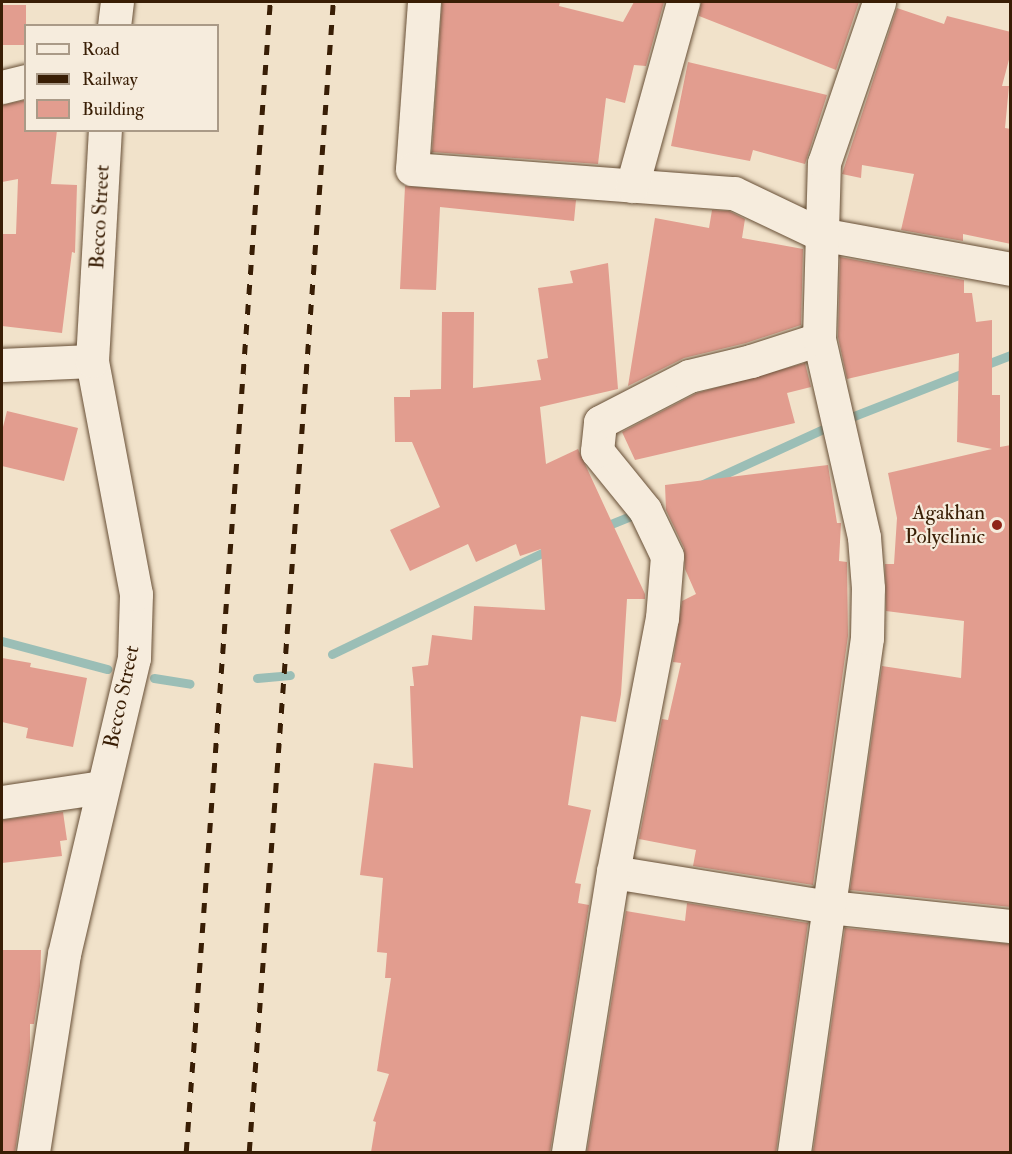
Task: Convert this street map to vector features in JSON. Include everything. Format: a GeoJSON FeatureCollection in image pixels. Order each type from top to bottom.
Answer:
{"type":"FeatureCollection","features":[{"type":"Feature","properties":{"kind":"street"},"geometry":{"type":"LineString","coordinates":[[114,24],[117,2]]}},
{"type":"Feature","properties":{"kind":"street"},"geometry":{"type":"LineString","coordinates":[[424,2],[412,170],[734,193],[820,234],[1011,269]]}},
{"type":"Feature","properties":{"kind":"street"},"geometry":{"type":"LineString","coordinates":[[632,186],[683,2]]}},
{"type":"Feature","properties":{"kind":"street"},"geometry":{"type":"LineString","coordinates":[[794,1152],[867,638],[868,588],[864,537],[819,339],[820,234],[824,163],[879,2]]}},
{"type":"Feature","properties":{"kind":"street"},"geometry":{"type":"LineString","coordinates":[[2,87],[24,82]]}},
{"type":"Feature","properties":{"kind":"street","name":"Becco Street"},"geometry":{"type":"LineString","coordinates":[[33,1152],[64,954],[134,658],[136,594],[92,361],[105,132]]}},
{"type":"Feature","properties":{"kind":"street"},"geometry":{"type":"LineString","coordinates":[[568,1152],[613,872],[662,618],[667,556],[645,510],[597,451],[600,422],[689,376],[751,361],[819,339]]}},
{"type":"Feature","properties":{"kind":"street"},"geometry":{"type":"LineString","coordinates":[[2,365],[92,361]]}},
{"type":"Feature","properties":{"kind":"street"},"geometry":{"type":"LineString","coordinates":[[2,802],[102,787]]}},
{"type":"Feature","properties":{"kind":"street"},"geometry":{"type":"LineString","coordinates":[[613,872],[829,907],[1011,926]]}},
{"type":"Feature","properties":{"kind":"building"},"geometry":{"type":"Polygon","coordinates":[[[442,2],[560,2],[559,6],[623,22],[634,2],[664,2],[646,66],[634,65],[625,103],[606,98],[598,164],[432,152],[442,2]]]}},
{"type":"Feature","properties":{"kind":"building"},"geometry":{"type":"Polygon","coordinates":[[[701,2],[859,2],[836,70],[699,16],[701,2]]]}},
{"type":"Feature","properties":{"kind":"building"},"geometry":{"type":"Polygon","coordinates":[[[2,5],[26,5],[24,45],[2,45],[2,5]]]}},
{"type":"Feature","properties":{"kind":"building"},"geometry":{"type":"Polygon","coordinates":[[[897,8],[944,24],[947,16],[1011,32],[1011,52],[1002,86],[1009,86],[1005,128],[1011,129],[1011,244],[963,234],[963,241],[901,230],[914,174],[862,165],[861,178],[842,174],[897,8]]]}},
{"type":"Feature","properties":{"kind":"building"},"geometry":{"type":"Polygon","coordinates":[[[688,62],[827,95],[805,164],[753,150],[750,161],[671,146],[688,62]]]}},
{"type":"Feature","properties":{"kind":"building"},"geometry":{"type":"Polygon","coordinates":[[[24,100],[24,132],[57,132],[51,184],[77,185],[75,253],[72,252],[62,333],[2,326],[2,234],[16,234],[18,179],[2,182],[2,105],[24,100]]]}},
{"type":"Feature","properties":{"kind":"building"},"geometry":{"type":"Polygon","coordinates":[[[405,186],[576,200],[574,221],[440,207],[436,290],[400,289],[405,186]]]}},
{"type":"Feature","properties":{"kind":"building"},"geometry":{"type":"Polygon","coordinates":[[[712,210],[729,211],[745,219],[742,238],[803,249],[801,325],[746,343],[684,358],[628,386],[655,218],[709,228],[712,210]]]}},
{"type":"Feature","properties":{"kind":"building"},"geometry":{"type":"Polygon","coordinates":[[[840,257],[964,280],[964,293],[972,293],[976,322],[992,320],[992,395],[1000,395],[1000,447],[1011,445],[1011,907],[850,890],[882,666],[961,678],[964,621],[886,611],[885,564],[894,564],[897,518],[888,473],[992,449],[957,442],[959,353],[847,379],[838,337],[840,257]]]}},
{"type":"Feature","properties":{"kind":"building"},"geometry":{"type":"Polygon","coordinates":[[[608,263],[618,389],[540,407],[546,464],[578,449],[645,594],[645,599],[627,599],[621,694],[616,722],[581,716],[568,805],[591,810],[575,883],[581,884],[578,903],[589,905],[550,1152],[371,1152],[376,1122],[373,1121],[389,1074],[377,1071],[391,978],[385,978],[387,953],[377,952],[383,878],[360,875],[374,763],[413,768],[410,686],[414,686],[412,667],[428,665],[432,635],[472,640],[474,606],[545,610],[541,549],[520,556],[516,544],[476,562],[468,544],[410,571],[390,530],[440,507],[412,442],[395,442],[394,397],[410,397],[410,390],[441,389],[442,312],[474,312],[473,388],[541,380],[537,360],[548,358],[538,288],[573,283],[570,271],[608,263]]]}},
{"type":"Feature","properties":{"kind":"building"},"geometry":{"type":"Polygon","coordinates":[[[805,363],[811,387],[787,393],[795,423],[635,460],[622,432],[697,393],[805,363]]]}},
{"type":"Feature","properties":{"kind":"building"},"geometry":{"type":"Polygon","coordinates":[[[7,411],[78,428],[64,481],[2,466],[2,431],[7,411]]]}},
{"type":"Feature","properties":{"kind":"building"},"geometry":{"type":"Polygon","coordinates":[[[828,465],[837,523],[841,523],[839,561],[847,562],[848,636],[813,885],[693,866],[696,850],[639,839],[662,719],[668,720],[681,663],[673,662],[682,601],[696,594],[685,569],[684,548],[666,510],[665,485],[828,465]]]}},
{"type":"Feature","properties":{"kind":"building"},"geometry":{"type":"Polygon","coordinates":[[[2,658],[31,663],[30,667],[87,678],[73,747],[26,738],[28,728],[2,722],[2,658]]]}},
{"type":"Feature","properties":{"kind":"building"},"geometry":{"type":"Polygon","coordinates":[[[63,812],[67,840],[60,841],[62,856],[2,863],[2,820],[63,812]]]}},
{"type":"Feature","properties":{"kind":"building"},"geometry":{"type":"Polygon","coordinates":[[[687,903],[808,923],[776,1152],[587,1152],[626,911],[685,921],[687,903]]]}},
{"type":"Feature","properties":{"kind":"building"},"geometry":{"type":"Polygon","coordinates":[[[845,928],[1011,944],[1011,1152],[813,1152],[845,928]]]}},
{"type":"Feature","properties":{"kind":"building"},"geometry":{"type":"Polygon","coordinates":[[[2,950],[41,950],[40,986],[34,1024],[30,1024],[30,1052],[15,1152],[2,1152],[2,950]]]}},
{"type":"Feature","properties":{"kind":"waterway"},"geometry":{"type":"LineString","coordinates":[[982,366],[1010,355]]}},
{"type":"Feature","properties":{"kind":"waterway"},"geometry":{"type":"LineString","coordinates":[[703,484],[836,423],[969,371]]}},
{"type":"Feature","properties":{"kind":"waterway"},"geometry":{"type":"LineString","coordinates":[[601,528],[638,513]]}},
{"type":"Feature","properties":{"kind":"waterway"},"geometry":{"type":"LineString","coordinates":[[332,654],[552,548]]}},
{"type":"Feature","properties":{"kind":"waterway"},"geometry":{"type":"LineString","coordinates":[[2,641],[107,669]]}},
{"type":"Feature","properties":{"kind":"waterway"},"geometry":{"type":"LineString","coordinates":[[257,678],[290,675]]}},
{"type":"Feature","properties":{"kind":"waterway"},"geometry":{"type":"LineString","coordinates":[[154,678],[190,684]]}},
{"type":"Feature","properties":{"kind":"railway"},"geometry":{"type":"LineString","coordinates":[[186,1152],[270,2]]}},
{"type":"Feature","properties":{"kind":"railway"},"geometry":{"type":"LineString","coordinates":[[249,1152],[333,2]]}},
{"type":"Feature","properties":{"kind":"place","name":"Agakhan Polyclinic"},"geometry":{"type":"Point","coordinates":[997,525]}}]}
